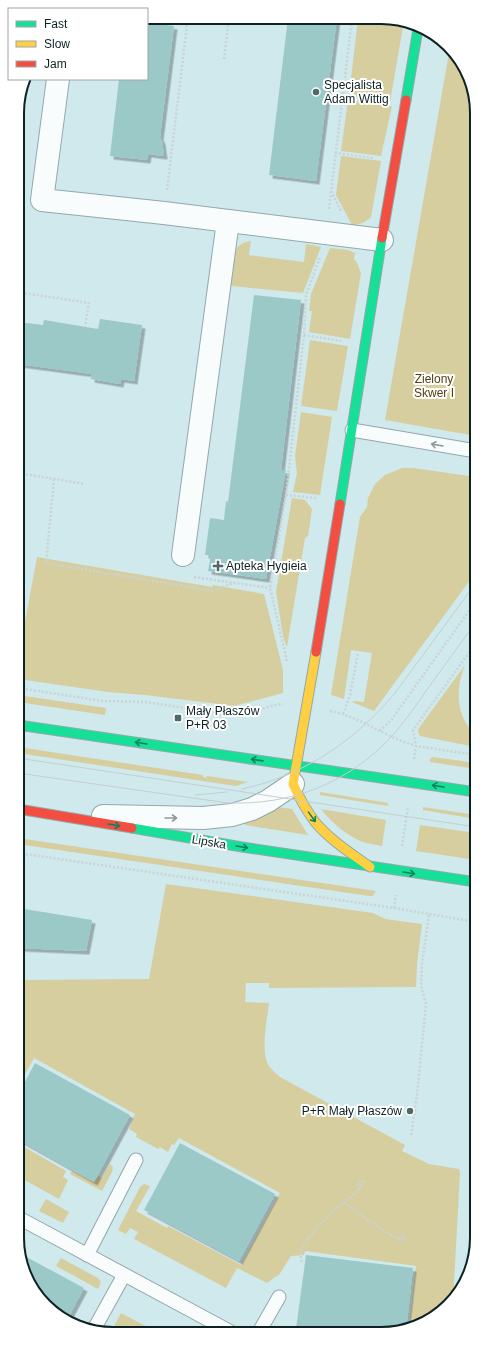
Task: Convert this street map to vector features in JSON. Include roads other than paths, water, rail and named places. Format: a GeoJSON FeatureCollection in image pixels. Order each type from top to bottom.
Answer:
{"type":"FeatureCollection","features":[{"type":"Feature","properties":{"kind":"main road"},"geometry":{"type":"LineString","coordinates":[[294,774],[307,707],[395,160],[417,32]]}},
{"type":"Feature","properties":{"kind":"main road"},"geometry":{"type":"LineString","coordinates":[[24,726],[294,774],[470,791]]}},
{"type":"Feature","properties":{"kind":"main road","name":"Lipska"},"geometry":{"type":"LineString","coordinates":[[294,774],[301,801],[315,822],[335,842],[370,867]]}},
{"type":"Feature","properties":{"kind":"main road","name":"Lipska"},"geometry":{"type":"LineString","coordinates":[[24,810],[242,847],[470,881]]}},
{"type":"Feature","properties":{"kind":"street"},"geometry":{"type":"LineString","coordinates":[[58,80],[42,200],[164,213],[382,240]]}},
{"type":"Feature","properties":{"kind":"street"},"geometry":{"type":"LineString","coordinates":[[183,555],[228,221]]}},
{"type":"Feature","properties":{"kind":"street","name":"Lipska"},"geometry":{"type":"LineString","coordinates":[[48,814],[133,818],[203,818],[224,815],[252,809],[268,801],[294,774]]}},
{"type":"Feature","properties":{"kind":"lane"},"geometry":{"type":"LineString","coordinates":[[352,430],[470,450]]}},
{"type":"Feature","properties":{"kind":"lane"},"geometry":{"type":"LineString","coordinates":[[87,1255],[136,1160]]}},
{"type":"Feature","properties":{"kind":"lane"},"geometry":{"type":"LineString","coordinates":[[24,1221],[222,1327]]}},
{"type":"Feature","properties":{"kind":"lane"},"geometry":{"type":"LineString","coordinates":[[96,1325],[124,1275]]}},
{"type":"Feature","properties":{"kind":"lane"},"geometry":{"type":"LineString","coordinates":[[262,1327],[279,1296]]}},
{"type":"Feature","properties":{"kind":"tram line"},"geometry":{"type":"LineString","coordinates":[[242,789],[264,783],[307,766],[345,741],[363,726],[395,693],[470,591]]}},
{"type":"Feature","properties":{"kind":"tram line"},"geometry":{"type":"LineString","coordinates":[[24,774],[228,803],[251,803],[296,795],[337,779],[356,767],[391,737],[405,721],[470,630]]}},
{"type":"Feature","properties":{"kind":"tram line"},"geometry":{"type":"LineString","coordinates":[[24,759],[470,826]]}},
{"type":"Feature","properties":{"kind":"tram line"},"geometry":{"type":"LineString","coordinates":[[195,795],[227,792]]}},
{"type":"Feature","properties":{"kind":"place","name":"Specjalista Adam Wittig"},"geometry":{"type":"Point","coordinates":[316,92]}},
{"type":"Feature","properties":{"kind":"place","name":"Apteka Hygieia"},"geometry":{"type":"Point","coordinates":[218,566]}},
{"type":"Feature","properties":{"kind":"place","name":"Mały Płaszów P+R 03"},"geometry":{"type":"Point","coordinates":[178,718]}},
{"type":"Feature","properties":{"kind":"place","name":"P+R Mały Płaszów"},"geometry":{"type":"Point","coordinates":[410,1111]}},
{"type":"Feature","properties":{"kind":"park label","name":"Zielony Skwer I"},"geometry":{"type":"Point","coordinates":[434,386]}}]}
